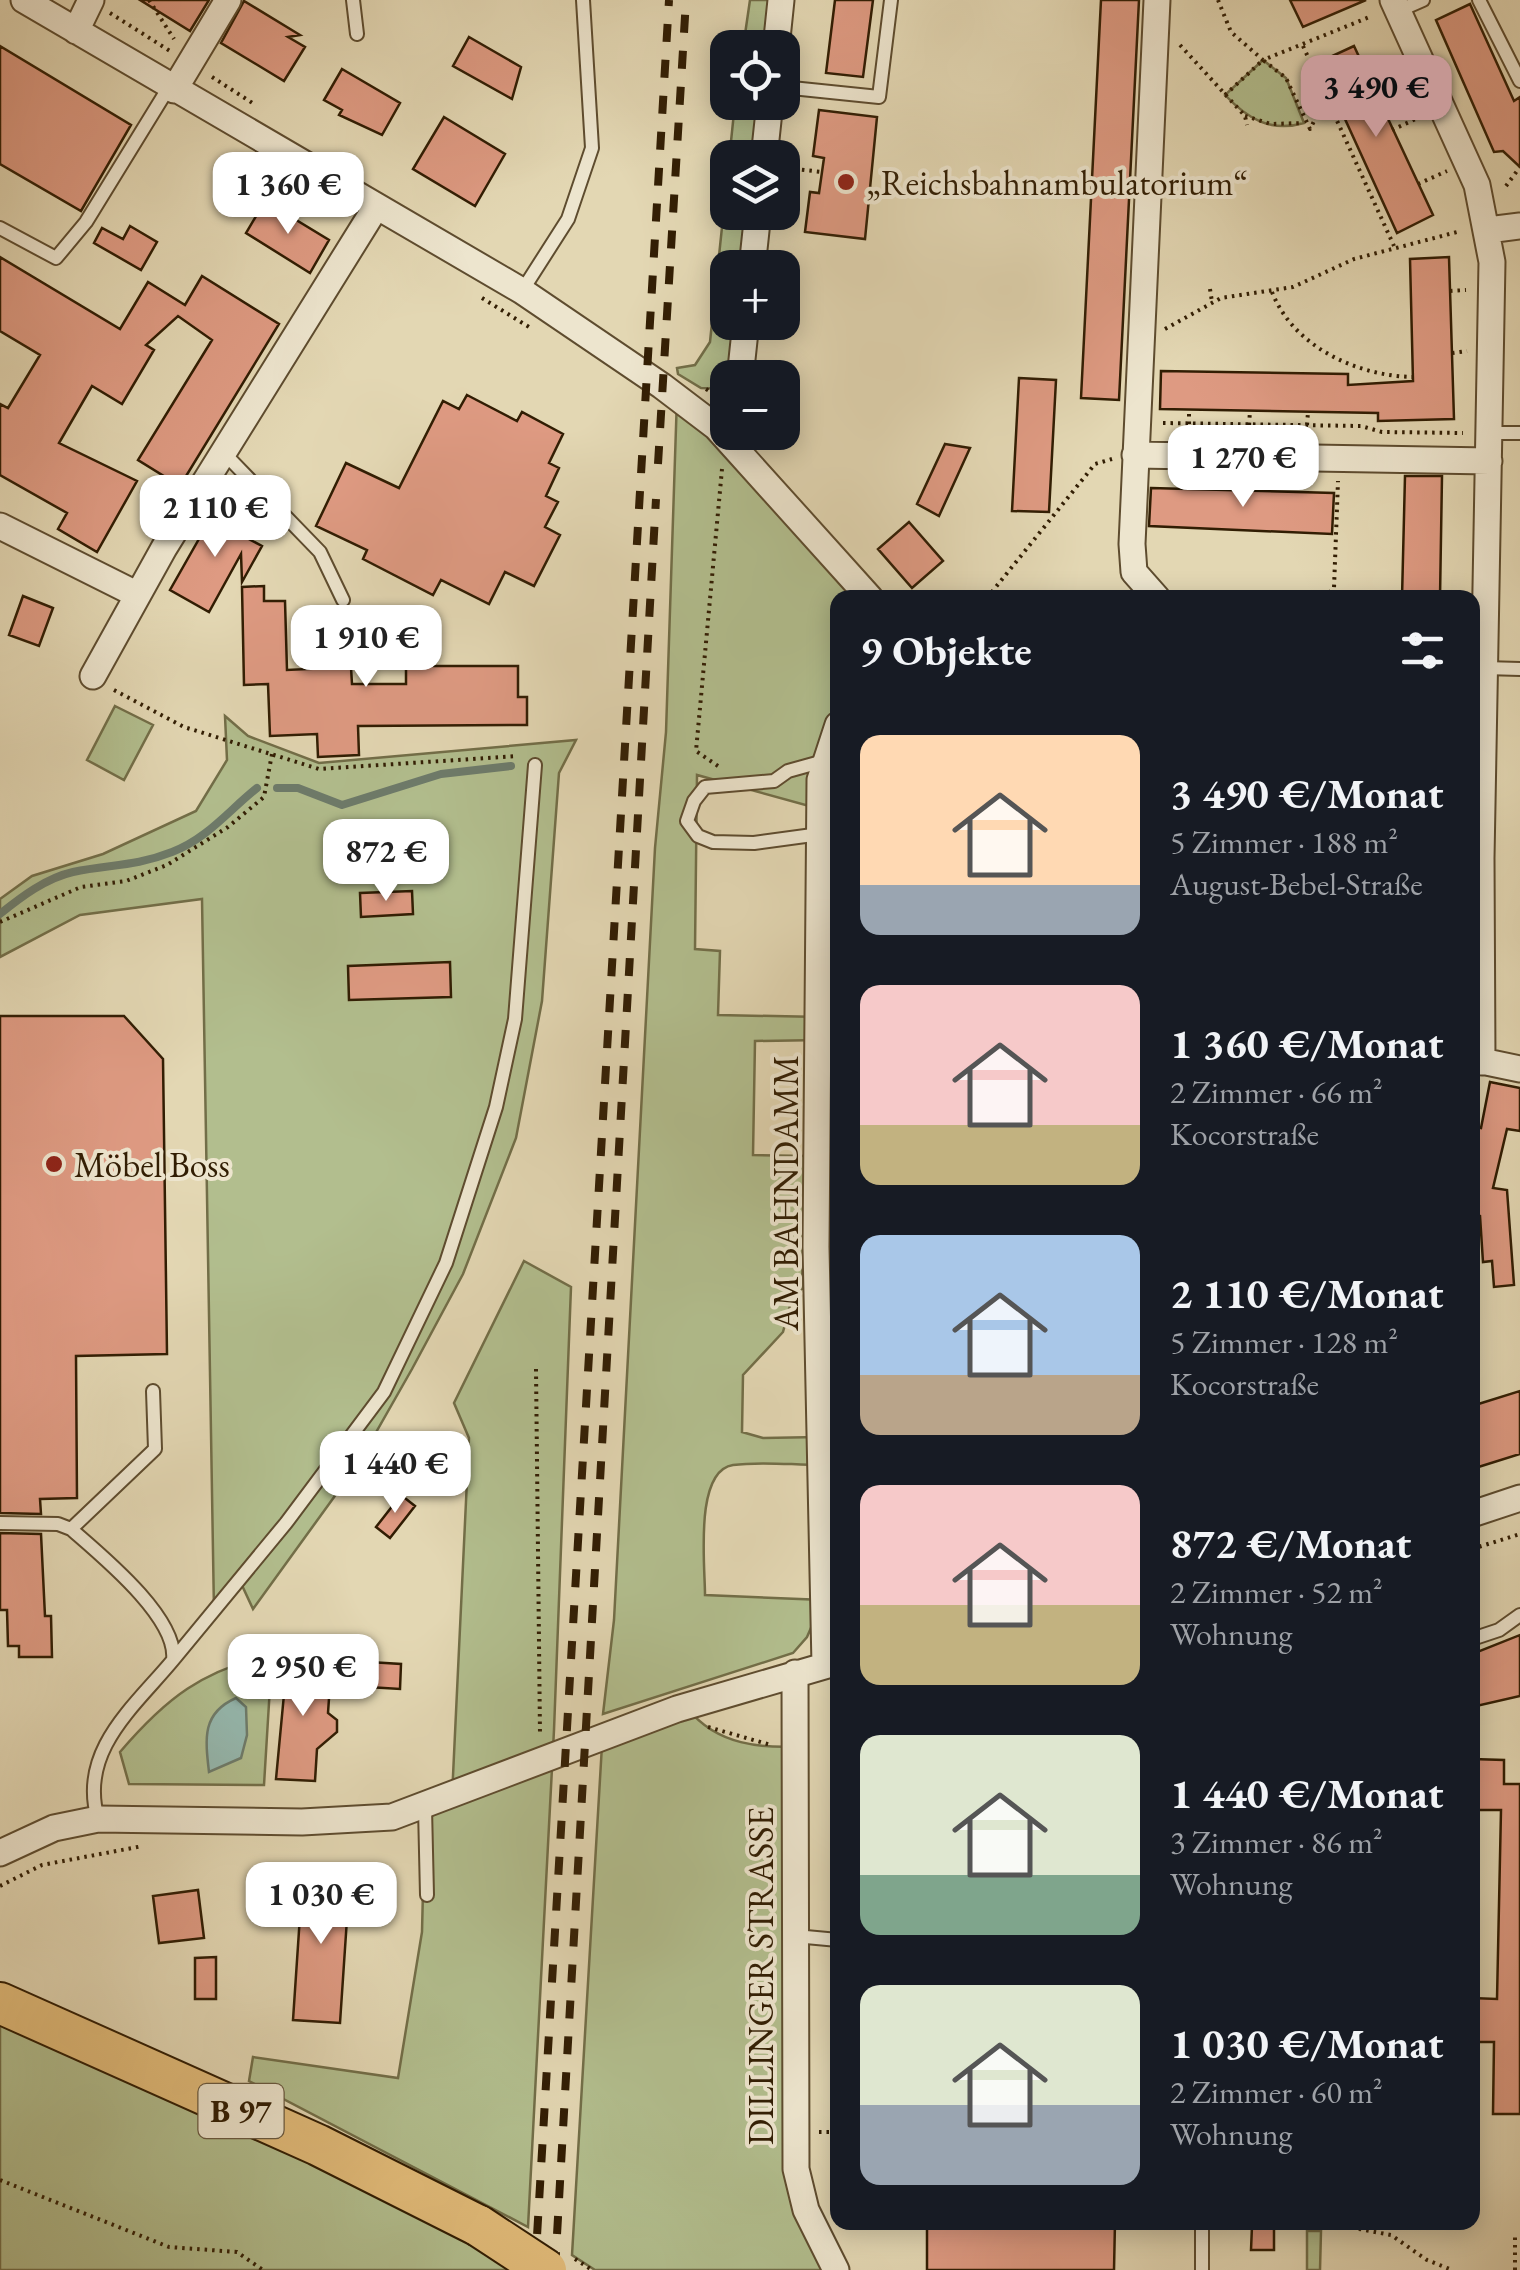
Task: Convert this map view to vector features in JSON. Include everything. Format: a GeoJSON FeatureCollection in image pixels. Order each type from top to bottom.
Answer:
{"type":"FeatureCollection","features":[{"type":"Feature","properties":{"kind":"main road","name":"B 97"},"geometry":{"type":"LineString","coordinates":[[0,2003],[318,2146],[479,2226],[546,2270]]}},
{"type":"Feature","properties":{"kind":"street"},"geometry":{"type":"LineString","coordinates":[[24,0],[522,292],[710,411]]}},
{"type":"Feature","properties":{"kind":"street"},"geometry":{"type":"LineString","coordinates":[[76,31],[91,0]]}},
{"type":"Feature","properties":{"kind":"street"},"geometry":{"type":"LineString","coordinates":[[172,89],[228,0]]}},
{"type":"Feature","properties":{"kind":"street"},"geometry":{"type":"LineString","coordinates":[[778,30],[781,0]]}},
{"type":"Feature","properties":{"kind":"street"},"geometry":{"type":"LineString","coordinates":[[1150,590],[1134,572],[1135,455],[1158,0]]}},
{"type":"Feature","properties":{"kind":"street"},"geometry":{"type":"LineString","coordinates":[[1391,8],[1477,185],[1479,230],[1492,262],[1481,433],[1490,461],[1480,914]]}},
{"type":"Feature","properties":{"kind":"street"},"geometry":{"type":"LineString","coordinates":[[93,676],[223,452],[376,207]]}},
{"type":"Feature","properties":{"kind":"street"},"geometry":{"type":"LineString","coordinates":[[1479,230],[1520,226]]}},
{"type":"Feature","properties":{"kind":"street"},"geometry":{"type":"LineString","coordinates":[[748,450],[863,590]]}},
{"type":"Feature","properties":{"kind":"street"},"geometry":{"type":"LineString","coordinates":[[1135,455],[1490,461]]}},
{"type":"Feature","properties":{"kind":"street"},"geometry":{"type":"LineString","coordinates":[[0,526],[138,595]]}},
{"type":"Feature","properties":{"kind":"street","name":"AM BAHNDAMM"},"geometry":{"type":"LineString","coordinates":[[830,746],[824,761],[820,834],[816,1247],[830,1611]]}},
{"type":"Feature","properties":{"kind":"street"},"geometry":{"type":"LineString","coordinates":[[1480,1062],[1520,1070]]}},
{"type":"Feature","properties":{"kind":"street"},"geometry":{"type":"LineString","coordinates":[[1480,1511],[1520,1498]]}},
{"type":"Feature","properties":{"kind":"street"},"geometry":{"type":"LineString","coordinates":[[0,1853],[54,1828],[98,1819],[360,1822],[425,1808],[688,1706],[830,1663]]}},
{"type":"Feature","properties":{"kind":"street","name":"DILLINGER STRASSE"},"geometry":{"type":"LineString","coordinates":[[794,1672],[796,2168],[806,2210],[836,2270]]}},
{"type":"Feature","properties":{"kind":"lane"},"geometry":{"type":"LineString","coordinates":[[353,0],[356,34]]}},
{"type":"Feature","properties":{"kind":"lane"},"geometry":{"type":"LineString","coordinates":[[522,292],[568,219],[592,148],[583,0]]}},
{"type":"Feature","properties":{"kind":"lane"},"geometry":{"type":"LineString","coordinates":[[800,90],[880,97],[891,0]]}},
{"type":"Feature","properties":{"kind":"lane"},"geometry":{"type":"LineString","coordinates":[[1391,8],[1422,0]]}},
{"type":"Feature","properties":{"kind":"lane"},"geometry":{"type":"LineString","coordinates":[[1479,0],[1520,81]]}},
{"type":"Feature","properties":{"kind":"lane"},"geometry":{"type":"LineString","coordinates":[[0,228],[56,258],[86,222],[172,89]]}},
{"type":"Feature","properties":{"kind":"lane"},"geometry":{"type":"LineString","coordinates":[[1481,433],[1520,433]]}},
{"type":"Feature","properties":{"kind":"lane"},"geometry":{"type":"LineString","coordinates":[[223,452],[320,552],[342,600]]}},
{"type":"Feature","properties":{"kind":"lane"},"geometry":{"type":"LineString","coordinates":[[1485,668],[1520,670]]}},
{"type":"Feature","properties":{"kind":"lane"},"geometry":{"type":"LineString","coordinates":[[820,834],[741,843],[698,836],[688,821],[694,801],[705,788],[774,781],[788,771],[824,761]]}},
{"type":"Feature","properties":{"kind":"lane"},"geometry":{"type":"LineString","coordinates":[[98,1819],[95,1782],[100,1752],[113,1727],[286,1524],[384,1392],[446,1263],[496,1107],[515,1019],[535,765]]}},
{"type":"Feature","properties":{"kind":"lane"},"geometry":{"type":"LineString","coordinates":[[71,1529],[155,1449],[153,1392]]}},
{"type":"Feature","properties":{"kind":"lane"},"geometry":{"type":"LineString","coordinates":[[0,1522],[58,1524],[71,1529],[158,1614],[173,1642],[172,1660]]}},
{"type":"Feature","properties":{"kind":"lane"},"geometry":{"type":"LineString","coordinates":[[1480,1636],[1499,1630],[1520,1615]]}},
{"type":"Feature","properties":{"kind":"lane"},"geometry":{"type":"LineString","coordinates":[[425,1808],[427,1896]]}},
{"type":"Feature","properties":{"kind":"lane"},"geometry":{"type":"LineString","coordinates":[[794,1936],[830,1939]]}},
{"type":"Feature","properties":{"kind":"lane"},"geometry":{"type":"LineString","coordinates":[[1202,2230],[1202,2270]]}},
{"type":"Feature","properties":{"kind":"path"},"geometry":{"type":"LineString","coordinates":[[91,0],[190,64]]}},
{"type":"Feature","properties":{"kind":"path"},"geometry":{"type":"LineString","coordinates":[[150,0],[190,64]]}},
{"type":"Feature","properties":{"kind":"path"},"geometry":{"type":"LineString","coordinates":[[1218,0],[1231,32],[1286,78],[1310,130],[1326,98]]}},
{"type":"Feature","properties":{"kind":"path"},"geometry":{"type":"LineString","coordinates":[[1225,95],[1264,60],[1391,8]]}},
{"type":"Feature","properties":{"kind":"path"},"geometry":{"type":"LineString","coordinates":[[1154,30],[1190,54],[1245,116],[1248,125]]}},
{"type":"Feature","properties":{"kind":"path"},"geometry":{"type":"LineString","coordinates":[[1303,46],[1395,248]]}},
{"type":"Feature","properties":{"kind":"path"},"geometry":{"type":"LineString","coordinates":[[1367,76],[1402,58]]}},
{"type":"Feature","properties":{"kind":"path"},"geometry":{"type":"LineString","coordinates":[[1392,130],[1427,114]]}},
{"type":"Feature","properties":{"kind":"path"},"geometry":{"type":"LineString","coordinates":[[1245,116],[1271,124],[1304,123]]}},
{"type":"Feature","properties":{"kind":"path"},"geometry":{"type":"LineString","coordinates":[[1506,186],[1520,167]]}},
{"type":"Feature","properties":{"kind":"path"},"geometry":{"type":"LineString","coordinates":[[800,170],[822,172]]}},
{"type":"Feature","properties":{"kind":"path"},"geometry":{"type":"LineString","coordinates":[[1418,184],[1451,170]]}},
{"type":"Feature","properties":{"kind":"path"},"geometry":{"type":"LineString","coordinates":[[1140,344],[1212,302],[1245,292],[1272,292],[1395,248],[1479,230]]}},
{"type":"Feature","properties":{"kind":"path"},"geometry":{"type":"LineString","coordinates":[[1210,289],[1212,302]]}},
{"type":"Feature","properties":{"kind":"path"},"geometry":{"type":"LineString","coordinates":[[1450,290],[1474,290]]}},
{"type":"Feature","properties":{"kind":"path"},"geometry":{"type":"LineString","coordinates":[[1272,292],[1281,315],[1335,358],[1413,377]]}},
{"type":"Feature","properties":{"kind":"path"},"geometry":{"type":"LineString","coordinates":[[1189,410],[1189,424]]}},
{"type":"Feature","properties":{"kind":"path"},"geometry":{"type":"LineString","coordinates":[[1249,425],[1250,411]]}},
{"type":"Feature","properties":{"kind":"path"},"geometry":{"type":"LineString","coordinates":[[1307,426],[1308,412]]}},
{"type":"Feature","properties":{"kind":"path"},"geometry":{"type":"LineString","coordinates":[[1136,423],[1481,433]]}},
{"type":"Feature","properties":{"kind":"path"},"geometry":{"type":"LineString","coordinates":[[993,590],[1095,464],[1135,455]]}},
{"type":"Feature","properties":{"kind":"path"},"geometry":{"type":"LineString","coordinates":[[1332,590],[1339,459]]}},
{"type":"Feature","properties":{"kind":"path"},"geometry":{"type":"LineString","coordinates":[[722,462],[696,751],[746,786]]}},
{"type":"Feature","properties":{"kind":"path"},"geometry":{"type":"LineString","coordinates":[[93,676],[184,727],[319,768],[522,756],[535,765]]}},
{"type":"Feature","properties":{"kind":"path"},"geometry":{"type":"LineString","coordinates":[[0,922],[81,887],[126,880],[167,864],[228,827],[264,797],[272,752]]}},
{"type":"Feature","properties":{"kind":"path"},"geometry":{"type":"LineString","coordinates":[[536,1368],[539,1742],[554,1736]]}},
{"type":"Feature","properties":{"kind":"path"},"geometry":{"type":"LineString","coordinates":[[1480,1547],[1520,1534]]}},
{"type":"Feature","properties":{"kind":"path"},"geometry":{"type":"LineString","coordinates":[[688,1706],[704,1725],[719,1732],[766,1746],[796,1744]]}},
{"type":"Feature","properties":{"kind":"path"},"geometry":{"type":"LineString","coordinates":[[0,1886],[61,1860],[151,1844],[156,1838],[154,1819]]}},
{"type":"Feature","properties":{"kind":"path"},"geometry":{"type":"LineString","coordinates":[[0,2180],[169,2247],[237,2252],[263,2270]]}},
{"type":"Feature","properties":{"kind":"path"},"geometry":{"type":"LineString","coordinates":[[1365,2230],[1392,2235],[1427,2260],[1452,2270]]}},
{"type":"Feature","properties":{"kind":"path"},"geometry":{"type":"LineString","coordinates":[[1515,2234],[1515,2270]]}},
{"type":"Feature","properties":{"kind":"green space"},"geometry":{"type":"Polygon","coordinates":[[[750,0],[780,0],[777,30],[746,30],[750,0]]]}},
{"type":"Feature","properties":{"kind":"green space"},"geometry":{"type":"Polygon","coordinates":[[[1263,60],[1286,78],[1304,123],[1270,125],[1242,110],[1225,95],[1263,60]]]}},
{"type":"Feature","properties":{"kind":"green space"},"geometry":{"type":"Polygon","coordinates":[[[733,120],[767,120],[765,140],[731,140],[733,120]]]}},
{"type":"Feature","properties":{"kind":"green space"},"geometry":{"type":"Polygon","coordinates":[[[722,230],[755,230],[753,250],[720,250],[722,230]]]}},
{"type":"Feature","properties":{"kind":"green space"},"geometry":{"type":"Polygon","coordinates":[[[743,340],[741,360],[710,360],[710,388],[701,388],[678,374],[677,368],[695,365],[710,342],[743,340]]]}},
{"type":"Feature","properties":{"kind":"green space"},"geometry":{"type":"Polygon","coordinates":[[[677,397],[710,431],[710,450],[728,450],[862,590],[830,590],[830,808],[820,809],[697,775],[695,949],[720,951],[718,1015],[820,1017],[820,1040],[755,1041],[753,1155],[806,1156],[802,1289],[793,1294],[783,1332],[743,1375],[742,1432],[763,1438],[819,1437],[821,1465],[744,1464],[721,1471],[712,1484],[704,1521],[705,1595],[823,1600],[807,1637],[793,1653],[603,1714],[614,1620],[655,848],[666,732],[677,397]]]}},
{"type":"Feature","properties":{"kind":"green space"},"geometry":{"type":"Polygon","coordinates":[[[115,706],[153,725],[124,780],[87,760],[115,706]]]}},
{"type":"Feature","properties":{"kind":"green space"},"geometry":{"type":"Polygon","coordinates":[[[225,716],[248,736],[319,763],[576,740],[559,773],[542,1001],[516,1138],[463,1274],[358,1464],[253,1609],[239,1579],[214,1611],[202,899],[80,915],[0,957],[0,899],[32,876],[103,854],[196,811],[227,760],[225,716]]]}},
{"type":"Feature","properties":{"kind":"green space"},"geometry":{"type":"Polygon","coordinates":[[[524,1261],[571,1287],[554,1730],[528,2227],[249,2081],[253,2057],[398,2078],[422,1932],[425,1808],[452,1797],[469,1438],[454,1403],[524,1261]]]}},
{"type":"Feature","properties":{"kind":"green space"},"geometry":{"type":"Polygon","coordinates":[[[272,1654],[264,1785],[129,1784],[120,1752],[170,1701],[225,1669],[272,1654]]]}},
{"type":"Feature","properties":{"kind":"green space"},"geometry":{"type":"Polygon","coordinates":[[[688,1709],[712,1730],[741,1742],[772,1747],[805,1746],[805,2162],[835,2270],[595,2270],[572,2255],[602,1745],[688,1709]]]}},
{"type":"Feature","properties":{"kind":"green space"},"geometry":{"type":"Polygon","coordinates":[[[0,2007],[527,2270],[0,2270],[0,2007]]]}},
{"type":"Feature","properties":{"kind":"green space"},"geometry":{"type":"Polygon","coordinates":[[[1307,2231],[1321,2231],[1320,2270],[1307,2270],[1307,2231]]]}},
{"type":"Feature","properties":{"kind":"water"},"geometry":{"type":"Polygon","coordinates":[[[236,1698],[246,1707],[247,1735],[241,1758],[209,1772],[207,1738],[211,1719],[236,1698]]]}},
{"type":"Feature","properties":{"kind":"building"},"geometry":{"type":"Polygon","coordinates":[[[140,0],[209,0],[190,31],[140,0]]]}},
{"type":"Feature","properties":{"kind":"building"},"geometry":{"type":"Polygon","coordinates":[[[835,0],[873,0],[863,77],[826,73],[835,0]]]}},
{"type":"Feature","properties":{"kind":"building"},"geometry":{"type":"Polygon","coordinates":[[[1101,0],[1139,0],[1119,400],[1081,398],[1101,0]]]}},
{"type":"Feature","properties":{"kind":"building"},"geometry":{"type":"Polygon","coordinates":[[[1290,0],[1366,0],[1303,27],[1290,0]]]}},
{"type":"Feature","properties":{"kind":"building"},"geometry":{"type":"Polygon","coordinates":[[[244,1],[300,35],[288,37],[305,47],[284,81],[221,43],[244,1]]]}},
{"type":"Feature","properties":{"kind":"building"},"geometry":{"type":"Polygon","coordinates":[[[1470,4],[1514,101],[1520,97],[1520,167],[1503,151],[1494,152],[1436,20],[1470,4]]]}},
{"type":"Feature","properties":{"kind":"building"},"geometry":{"type":"Polygon","coordinates":[[[469,37],[521,67],[512,99],[453,66],[469,37]]]}},
{"type":"Feature","properties":{"kind":"building"},"geometry":{"type":"Polygon","coordinates":[[[0,46],[131,125],[81,211],[0,164],[0,46]]]}},
{"type":"Feature","properties":{"kind":"building"},"geometry":{"type":"Polygon","coordinates":[[[1354,46],[1433,215],[1397,233],[1319,62],[1354,46]]]}},
{"type":"Feature","properties":{"kind":"building"},"geometry":{"type":"Polygon","coordinates":[[[342,69],[400,103],[382,135],[339,115],[342,110],[324,100],[342,69]]]}},
{"type":"Feature","properties":{"kind":"building","name":"„Reichsbahnambulatorium“"},"geometry":{"type":"Polygon","coordinates":[[[819,110],[877,117],[865,239],[805,232],[810,192],[819,193],[824,158],[813,156],[819,110]]]}},
{"type":"Feature","properties":{"kind":"building"},"geometry":{"type":"Polygon","coordinates":[[[444,117],[505,154],[475,206],[413,169],[444,117]]]}},
{"type":"Feature","properties":{"kind":"building"},"geometry":{"type":"Polygon","coordinates":[[[265,201],[329,240],[310,273],[246,233],[265,201]]]}},
{"type":"Feature","properties":{"kind":"building"},"geometry":{"type":"Polygon","coordinates":[[[130,226],[157,242],[141,270],[94,243],[102,228],[123,239],[130,226]]]}},
{"type":"Feature","properties":{"kind":"building"},"geometry":{"type":"Polygon","coordinates":[[[0,257],[120,329],[148,282],[185,305],[202,276],[279,324],[180,486],[138,460],[212,340],[178,316],[146,345],[154,350],[122,404],[92,386],[59,443],[137,481],[97,552],[58,529],[67,513],[0,475],[0,404],[8,408],[40,355],[0,331],[0,257]]]}},
{"type":"Feature","properties":{"kind":"building"},"geometry":{"type":"Polygon","coordinates":[[[1449,257],[1454,419],[1378,421],[1378,413],[1160,409],[1161,371],[1348,374],[1348,385],[1413,381],[1410,259],[1449,257]]]}},
{"type":"Feature","properties":{"kind":"building"},"geometry":{"type":"Polygon","coordinates":[[[1019,378],[1056,380],[1049,512],[1012,511],[1019,378]]]}},
{"type":"Feature","properties":{"kind":"building"},"geometry":{"type":"Polygon","coordinates":[[[467,395],[517,421],[522,412],[563,434],[549,463],[559,468],[546,496],[558,502],[545,527],[560,535],[534,586],[505,572],[489,604],[441,580],[433,595],[363,559],[367,550],[316,526],[346,463],[399,488],[443,401],[459,409],[467,395]]]}},
{"type":"Feature","properties":{"kind":"building"},"geometry":{"type":"Polygon","coordinates":[[[945,444],[970,448],[939,516],[917,504],[945,444]]]}},
{"type":"Feature","properties":{"kind":"building"},"geometry":{"type":"Polygon","coordinates":[[[1405,476],[1442,476],[1440,590],[1402,590],[1405,476]]]}},
{"type":"Feature","properties":{"kind":"building"},"geometry":{"type":"Polygon","coordinates":[[[1151,488],[1334,493],[1332,534],[1149,526],[1151,488]]]}},
{"type":"Feature","properties":{"kind":"building"},"geometry":{"type":"Polygon","coordinates":[[[216,509],[252,529],[247,538],[262,546],[242,582],[241,554],[209,612],[170,590],[216,509]]]}},
{"type":"Feature","properties":{"kind":"building"},"geometry":{"type":"Polygon","coordinates":[[[909,522],[943,561],[912,588],[878,549],[909,522]]]}},
{"type":"Feature","properties":{"kind":"building"},"geometry":{"type":"Polygon","coordinates":[[[264,586],[264,601],[285,601],[287,670],[351,667],[352,684],[406,684],[406,666],[518,666],[518,697],[527,697],[527,725],[358,726],[359,755],[318,757],[317,734],[270,736],[268,684],[244,685],[242,587],[264,586]]]}},
{"type":"Feature","properties":{"kind":"building"},"geometry":{"type":"Polygon","coordinates":[[[23,596],[53,608],[39,646],[9,635],[23,596]]]}},
{"type":"Feature","properties":{"kind":"building"},"geometry":{"type":"Polygon","coordinates":[[[412,891],[413,914],[361,917],[360,893],[412,891]]]}},
{"type":"Feature","properties":{"kind":"building"},"geometry":{"type":"Polygon","coordinates":[[[450,962],[451,997],[349,1000],[348,966],[450,962]]]}},
{"type":"Feature","properties":{"kind":"building"},"geometry":{"type":"Polygon","coordinates":[[[0,1016],[124,1016],[163,1059],[167,1354],[76,1356],[77,1498],[40,1499],[41,1514],[0,1513],[0,1016]]]}},
{"type":"Feature","properties":{"kind":"building"},"geometry":{"type":"Polygon","coordinates":[[[1490,1082],[1520,1088],[1520,1131],[1507,1129],[1493,1188],[1507,1190],[1514,1285],[1494,1287],[1492,1261],[1483,1262],[1481,1128],[1490,1082]]]}},
{"type":"Feature","properties":{"kind":"building"},"geometry":{"type":"Polygon","coordinates":[[[1520,1391],[1520,1454],[1480,1466],[1480,1404],[1520,1391]]]}},
{"type":"Feature","properties":{"kind":"building"},"geometry":{"type":"Polygon","coordinates":[[[401,1495],[415,1506],[390,1538],[376,1527],[401,1495]]]}},
{"type":"Feature","properties":{"kind":"building"},"geometry":{"type":"Polygon","coordinates":[[[0,1533],[41,1534],[45,1616],[51,1616],[52,1657],[19,1657],[19,1646],[8,1646],[7,1610],[0,1610],[0,1533]]]}},
{"type":"Feature","properties":{"kind":"building"},"geometry":{"type":"Polygon","coordinates":[[[1520,1635],[1520,1696],[1480,1705],[1480,1651],[1520,1635]]]}},
{"type":"Feature","properties":{"kind":"building"},"geometry":{"type":"Polygon","coordinates":[[[288,1652],[316,1653],[315,1683],[330,1684],[328,1713],[337,1720],[337,1732],[317,1749],[315,1781],[276,1779],[288,1652]]]}},
{"type":"Feature","properties":{"kind":"building"},"geometry":{"type":"Polygon","coordinates":[[[369,1662],[401,1664],[400,1689],[368,1687],[369,1662]]]}},
{"type":"Feature","properties":{"kind":"building"},"geometry":{"type":"Polygon","coordinates":[[[1480,1759],[1504,1760],[1504,1784],[1520,1784],[1520,2114],[1493,2114],[1494,2042],[1480,2042],[1480,1998],[1497,1999],[1501,1810],[1480,1810],[1480,1759]]]}},
{"type":"Feature","properties":{"kind":"building"},"geometry":{"type":"Polygon","coordinates":[[[303,1871],[350,1874],[340,2023],[293,2020],[303,1871]]]}},
{"type":"Feature","properties":{"kind":"building"},"geometry":{"type":"Polygon","coordinates":[[[198,1890],[204,1938],[159,1943],[153,1896],[198,1890]]]}},
{"type":"Feature","properties":{"kind":"building"},"geometry":{"type":"Polygon","coordinates":[[[216,1957],[216,1999],[195,1999],[195,1958],[216,1957]]]}},
{"type":"Feature","properties":{"kind":"building"},"geometry":{"type":"Polygon","coordinates":[[[927,2230],[1115,2230],[1114,2270],[927,2270],[927,2230]]]}},
{"type":"Feature","properties":{"kind":"building"},"geometry":{"type":"Polygon","coordinates":[[[1252,2230],[1274,2230],[1274,2250],[1251,2250],[1252,2230]]]}},
{"type":"Feature","properties":{"kind":"waterway"},"geometry":{"type":"LineString","coordinates":[[277,788],[298,788],[342,805],[441,774],[511,766]]}},
{"type":"Feature","properties":{"kind":"waterway"},"geometry":{"type":"LineString","coordinates":[[0,914],[34,889],[63,875],[146,860],[185,846],[257,788]]}},
{"type":"Feature","properties":{"kind":"railway"},"geometry":{"type":"LineString","coordinates":[[535,2270],[669,0]]}},
{"type":"Feature","properties":{"kind":"railway"},"geometry":{"type":"LineString","coordinates":[[658,464],[686,0]]}},
{"type":"Feature","properties":{"kind":"railway"},"geometry":{"type":"LineString","coordinates":[[555,2270],[656,499]]}},
{"type":"Feature","properties":{"kind":"place","name":"„Reichsbahnambulatorium“"},"geometry":{"type":"Point","coordinates":[846,182]}},
{"type":"Feature","properties":{"kind":"place","name":"Möbel Boss"},"geometry":{"type":"Point","coordinates":[54,1164]}}]}
